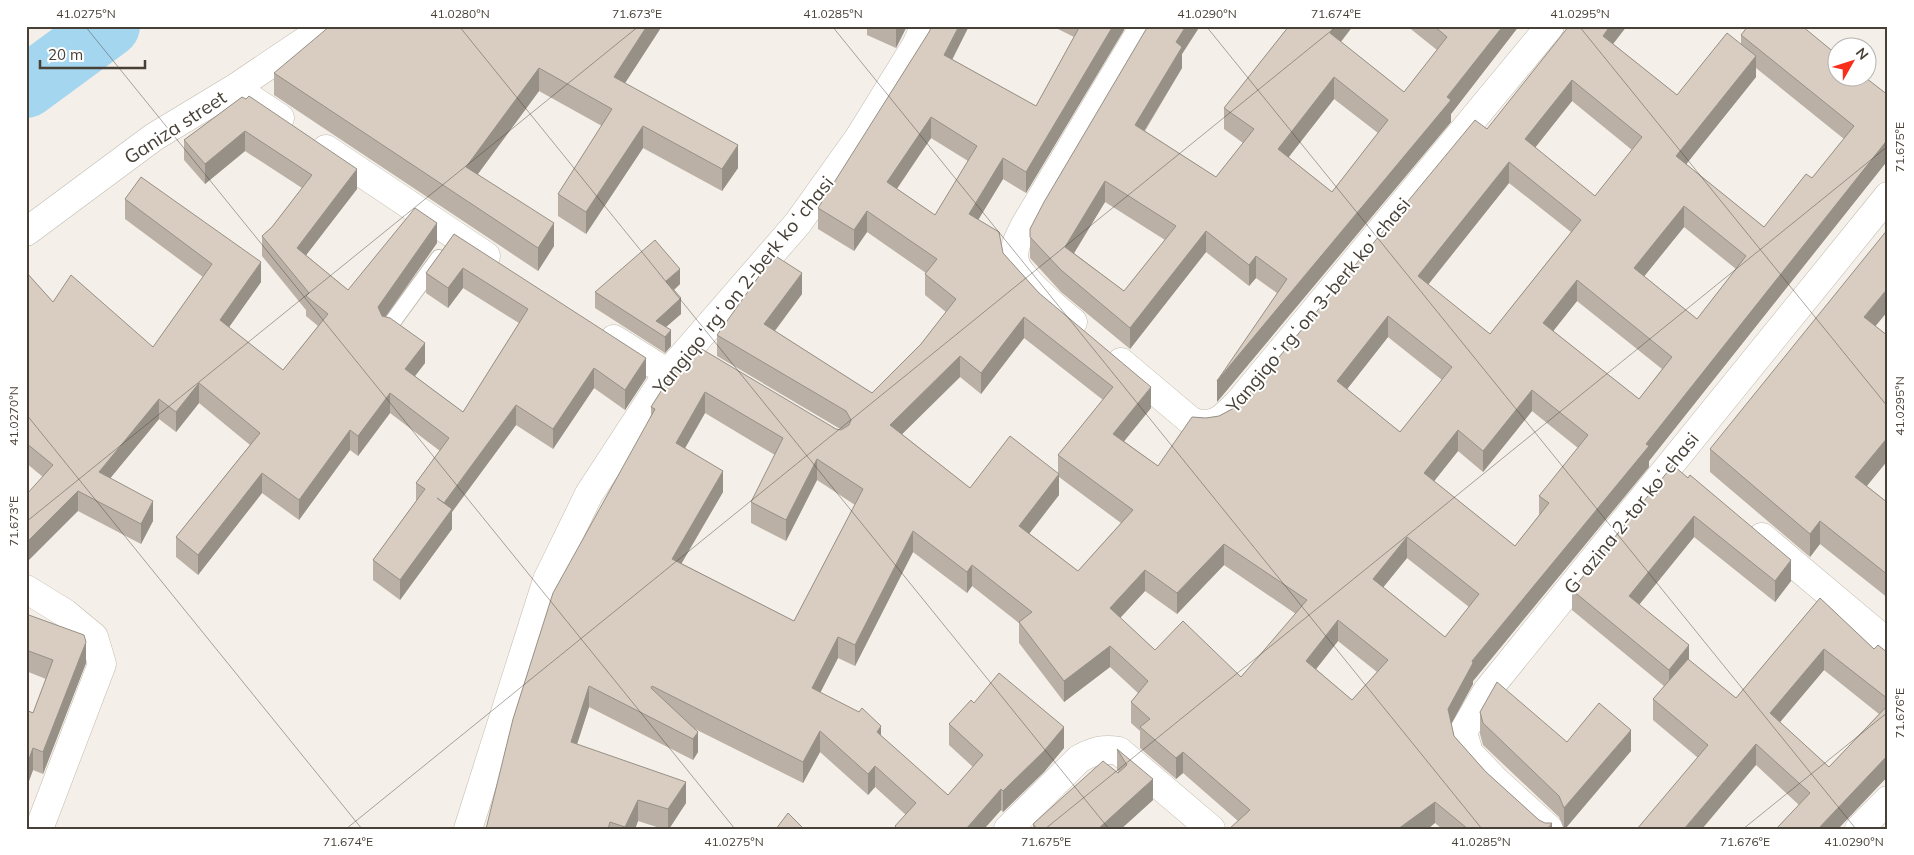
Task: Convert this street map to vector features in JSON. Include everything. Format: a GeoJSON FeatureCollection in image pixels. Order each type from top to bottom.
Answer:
{"type":"FeatureCollection","features":[{"type":"Feature","properties":{"kind":"street","name":"Ganiza street"},"geometry":{"type":"LineString","coordinates":[[26,232],[154,137],[235,88],[327,26]]}},
{"type":"Feature","properties":{"kind":"street","name":"Yangiqoʻrgʻon 2-berk koʻchasi"},"geometry":{"type":"LineString","coordinates":[[468,829],[546,580],[590,494],[668,374],[697,356],[798,223],[858,139],[916,45],[925,26]]}},
{"type":"Feature","properties":{"kind":"street","name":"Yangiqoʻrgʻon 3-berk koʻchasi"},"geometry":{"type":"LineString","coordinates":[[1144,26],[1025,225],[1014,247],[1015,264],[1050,304],[1191,421],[1202,426],[1210,425],[1224,417],[1240,401],[1550,26]]}},
{"type":"Feature","properties":{"kind":"street"},"geometry":{"type":"LineString","coordinates":[[235,88],[504,268]]}},
{"type":"Feature","properties":{"kind":"street","name":"Gʻazina 2-tor koʻchasi"},"geometry":{"type":"LineString","coordinates":[[1549,829],[1497,782],[1469,753],[1463,732],[1487,691],[1888,196]]}},
{"type":"Feature","properties":{"kind":"street"},"geometry":{"type":"LineString","coordinates":[[594,326],[668,374]]}},
{"type":"Feature","properties":{"kind":"street"},"geometry":{"type":"LineString","coordinates":[[1673,461],[1695,480]]}},
{"type":"Feature","properties":{"kind":"street"},"geometry":{"type":"LineString","coordinates":[[1740,518],[1888,643]]}},
{"type":"Feature","properties":{"kind":"street"},"geometry":{"type":"LineString","coordinates":[[26,589],[65,613],[94,637],[102,664],[39,829]]}},
{"type":"Feature","properties":{"kind":"street"},"geometry":{"type":"LineString","coordinates":[[1008,829],[1079,759],[1093,751],[1106,749],[1119,751],[1211,829]]}},
{"type":"Feature","properties":{"kind":"street"},"geometry":{"type":"LineString","coordinates":[[1859,829],[1888,800]]}},
{"type":"Feature","properties":{"kind":"lane"},"geometry":{"type":"LineString","coordinates":[[388,328],[455,236]]}},
{"type":"Feature","properties":{"kind":"building"},"geometry":{"type":"Polygon","coordinates":[[[330,26],[647,26],[614,77],[738,145],[722,169],[643,126],[586,212],[558,194],[612,109],[539,68],[466,167],[554,223],[538,248],[274,73],[330,26]]]}},
{"type":"Feature","properties":{"kind":"building"},"geometry":{"type":"Polygon","coordinates":[[[932,26],[959,26],[944,55],[1036,106],[1080,26],[1113,26],[1026,172],[1003,158],[969,214],[999,232],[1003,253],[1039,293],[1151,387],[1113,434],[1158,466],[1192,417],[1206,418],[1219,416],[1234,408],[1251,391],[1475,120],[1487,129],[1569,26],[1610,26],[1603,36],[1677,95],[1727,33],[1756,56],[1676,156],[1764,227],[1806,174],[1812,178],[1854,126],[1741,35],[1748,26],[1802,26],[1826,46],[1826,88],[1876,88],[1876,86],[1888,95],[1888,139],[1646,444],[1649,446],[1472,661],[1473,663],[1448,709],[1454,736],[1486,772],[1539,820],[1545,823],[1552,823],[1548,829],[1468,829],[1435,802],[1398,829],[1229,829],[1250,810],[1183,752],[1176,758],[1140,727],[1150,719],[1131,702],[1148,681],[1110,646],[1064,681],[1019,622],[1032,612],[972,565],[967,572],[913,531],[855,645],[838,637],[812,688],[859,712],[862,708],[881,726],[877,732],[948,795],[983,755],[949,724],[971,700],[974,703],[999,673],[1064,727],[1044,751],[1003,791],[1001,789],[966,829],[898,829],[895,826],[916,803],[875,766],[868,774],[820,731],[803,762],[652,686],[651,688],[698,732],[693,739],[589,686],[571,742],[686,782],[668,809],[638,800],[625,827],[610,822],[608,829],[486,829],[513,719],[553,593],[655,409],[651,407],[680,361],[695,345],[836,429],[841,430],[849,425],[851,420],[846,411],[717,335],[774,255],[802,273],[764,324],[872,393],[921,344],[956,299],[925,274],[937,259],[867,211],[854,230],[818,208],[932,26]],[[1572,80],[1525,139],[1595,196],[1642,137],[1572,80]],[[931,117],[887,182],[935,215],[977,146],[931,117]],[[1509,162],[1418,276],[1490,334],[1581,220],[1509,162]],[[1684,206],[1634,268],[1697,319],[1746,256],[1684,206]],[[1577,280],[1543,323],[1639,399],[1672,357],[1577,280]],[[1388,316],[1337,381],[1400,432],[1452,367],[1388,316]],[[1024,317],[981,373],[960,356],[890,425],[970,488],[1010,436],[1059,474],[1019,526],[1078,571],[1133,510],[1058,455],[1113,387],[1024,317]],[[1532,390],[1483,451],[1458,430],[1424,473],[1515,546],[1549,503],[1539,496],[1588,435],[1532,390]],[[705,392],[676,443],[723,471],[672,559],[794,621],[863,489],[817,459],[786,520],[751,502],[783,438],[705,392]],[[1407,537],[1373,579],[1445,637],[1479,594],[1407,537]],[[1224,544],[1177,593],[1145,570],[1110,608],[1155,650],[1183,621],[1241,677],[1307,600],[1224,544]],[[1338,620],[1306,661],[1352,700],[1388,660],[1338,620]]]}},
{"type":"Feature","properties":{"kind":"building"},"geometry":{"type":"Polygon","coordinates":[[[1148,26],[1186,26],[1176,42],[1182,47],[1135,125],[1216,177],[1254,129],[1224,108],[1289,26],[1336,26],[1330,33],[1404,92],[1447,37],[1434,26],[1503,26],[1447,97],[1451,100],[1217,381],[1287,279],[1256,256],[1249,265],[1206,231],[1130,328],[1061,270],[1030,237],[1030,229],[1148,26]],[[1334,77],[1278,149],[1332,192],[1388,120],[1334,77]],[[1105,181],[1065,247],[1124,291],[1176,226],[1105,181]]]}},
{"type":"Feature","properties":{"kind":"building"},"geometry":{"type":"Polygon","coordinates":[[[249,96],[357,169],[297,248],[348,290],[415,208],[437,223],[378,307],[382,316],[390,318],[425,343],[405,369],[463,412],[528,309],[463,268],[448,288],[426,273],[454,234],[646,358],[625,390],[594,368],[553,429],[516,405],[444,503],[437,498],[452,509],[400,580],[373,560],[425,489],[416,483],[449,438],[390,393],[358,436],[350,430],[299,500],[262,473],[198,555],[176,537],[260,433],[199,383],[176,412],[159,399],[99,472],[153,501],[141,524],[78,491],[26,543],[26,495],[53,465],[26,443],[26,272],[53,302],[71,275],[153,347],[212,264],[125,199],[141,177],[261,262],[220,320],[283,370],[328,314],[306,296],[309,293],[262,236],[272,227],[312,175],[245,131],[205,164],[184,140],[242,97],[246,99],[249,96]]]}},
{"type":"Feature","properties":{"kind":"building"},"geometry":{"type":"Polygon","coordinates":[[[1888,229],[1888,288],[1864,317],[1888,336],[1888,437],[1855,477],[1888,503],[1888,575],[1820,521],[1810,534],[1710,449],[1888,229]]]}},
{"type":"Feature","properties":{"kind":"building"},"geometry":{"type":"Polygon","coordinates":[[[655,240],[680,269],[666,281],[681,298],[656,321],[671,330],[665,337],[595,292],[655,240]]]}},
{"type":"Feature","properties":{"kind":"building"},"geometry":{"type":"Polygon","coordinates":[[[1673,465],[1688,478],[1690,475],[1791,560],[1775,581],[1694,516],[1629,596],[1689,645],[1669,670],[1572,590],[1673,465]]]}},
{"type":"Feature","properties":{"kind":"building"},"geometry":{"type":"Polygon","coordinates":[[[1820,598],[1874,649],[1878,645],[1888,653],[1888,699],[1824,649],[1770,713],[1829,767],[1888,705],[1888,755],[1818,829],[1776,829],[1810,793],[1756,744],[1684,829],[1637,829],[1708,745],[1653,699],[1688,659],[1736,698],[1820,598]]]}},
{"type":"Feature","properties":{"kind":"building"},"geometry":{"type":"Polygon","coordinates":[[[26,614],[84,635],[86,642],[43,752],[33,748],[26,767],[26,710],[33,713],[53,660],[26,650],[26,614]]]}},
{"type":"Feature","properties":{"kind":"building"},"geometry":{"type":"Polygon","coordinates":[[[1497,682],[1567,742],[1599,703],[1631,730],[1564,808],[1559,796],[1483,723],[1480,712],[1497,682]]]}},
{"type":"Feature","properties":{"kind":"building"},"geometry":{"type":"Polygon","coordinates":[[[1117,749],[1153,779],[1098,829],[1037,829],[1033,824],[1103,761],[1118,773],[1127,765],[1117,749]]]}},
{"type":"Feature","properties":{"kind":"building"},"geometry":{"type":"Polygon","coordinates":[[[788,813],[804,829],[776,829],[788,813]]]}},
{"type":"Feature","properties":{"kind":"waterway"},"geometry":{"type":"LineString","coordinates":[[26,87],[109,26]]}}]}
